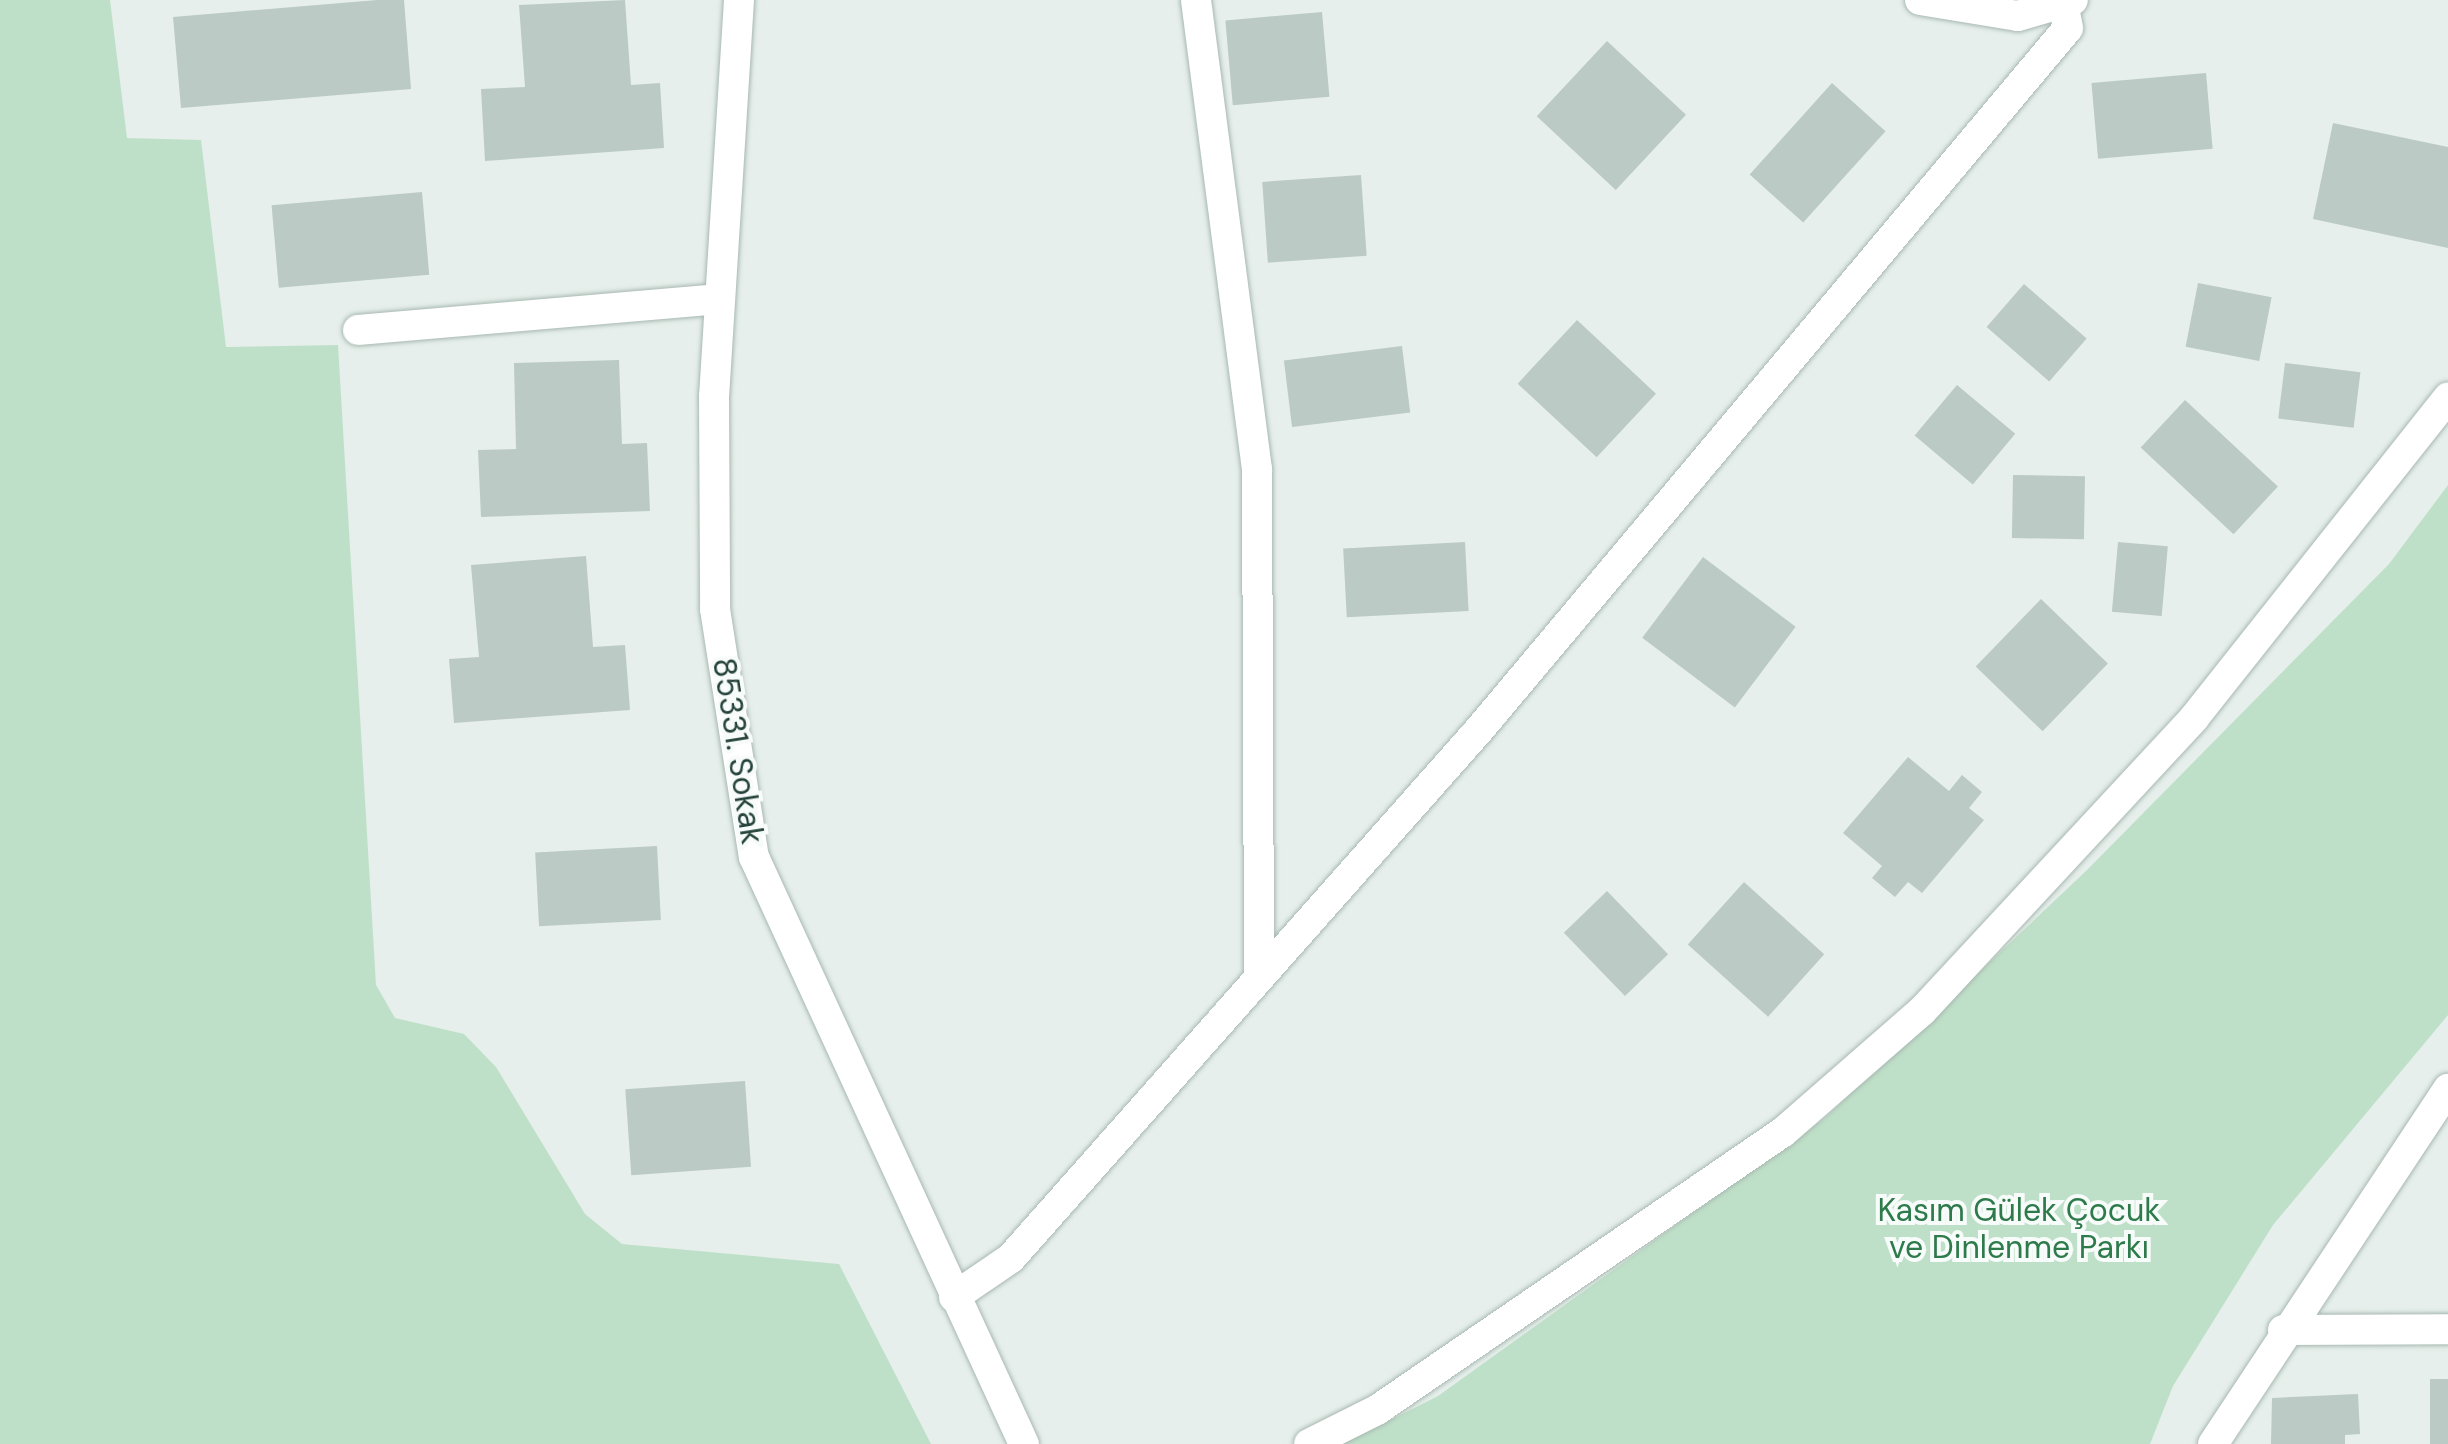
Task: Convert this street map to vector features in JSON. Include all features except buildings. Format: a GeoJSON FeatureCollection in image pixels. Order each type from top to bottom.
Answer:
{"type":"FeatureCollection","features":[{"type":"Feature","properties":{"kind":"street","name":"85331. Sokak"},"geometry":{"type":"LineString","coordinates":[[739,0],[720,299],[715,609],[754,856],[1024,1444]]}},
{"type":"Feature","properties":{"kind":"street"},"geometry":{"type":"LineString","coordinates":[[1196,0],[1257,469],[1258,976]]}},
{"type":"Feature","properties":{"kind":"street"},"geometry":{"type":"LineString","coordinates":[[954,1296],[1012,1258],[1479,730],[2068,28],[2068,1],[2018,16],[1920,0]]}},
{"type":"Feature","properties":{"kind":"street"},"geometry":{"type":"LineString","coordinates":[[358,330],[720,299]]}},
{"type":"Feature","properties":{"kind":"street"},"geometry":{"type":"LineString","coordinates":[[1309,1444],[1377,1410],[1782,1133],[1922,1011],[2194,718],[2448,397]]}},
{"type":"Feature","properties":{"kind":"street"},"geometry":{"type":"LineString","coordinates":[[2213,1444],[2283,1330],[2448,1088]]}},
{"type":"Feature","properties":{"kind":"street"},"geometry":{"type":"LineString","coordinates":[[2283,1330],[2448,1329]]}},
{"type":"Feature","properties":{"kind":"green space"},"geometry":{"type":"Polygon","coordinates":[[[0,0],[110,0],[127,138],[201,140],[226,347],[338,345],[376,985],[395,1018],[464,1034],[496,1067],[585,1214],[622,1244],[839,1264],[931,1444],[0,1444],[0,0]]]}},
{"type":"Feature","properties":{"kind":"green space","name":"Kasım Gülek Çocuk ve Dinlenme Parkı"},"geometry":{"type":"Polygon","coordinates":[[[2448,485],[2448,1015],[2273,1225],[2173,1386],[2150,1444],[1343,1444],[1438,1396],[1825,1118],[2087,870],[2389,564],[2448,485]]]}}]}
